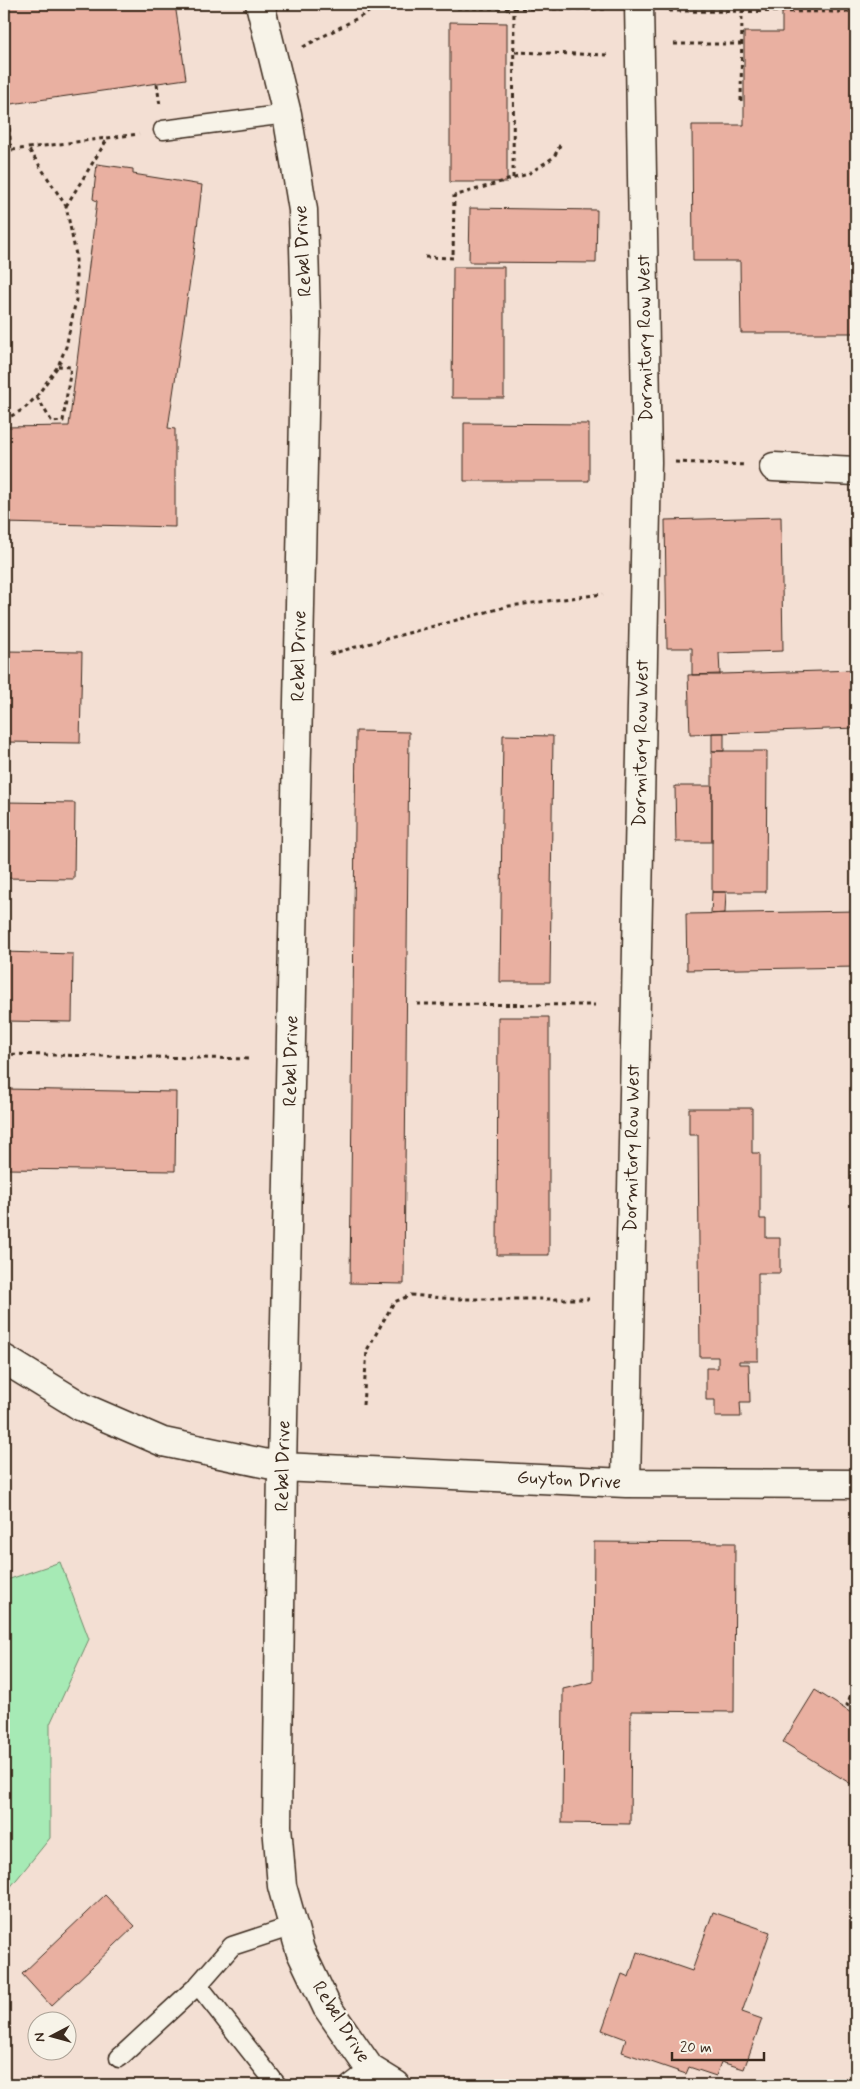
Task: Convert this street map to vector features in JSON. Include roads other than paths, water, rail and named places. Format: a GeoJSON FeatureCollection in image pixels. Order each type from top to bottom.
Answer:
{"type":"FeatureCollection","features":[{"type":"Feature","properties":{"kind":"street","name":"Rebel Drive"},"geometry":{"type":"LineString","coordinates":[[260,4],[287,114],[302,210],[306,319],[282,1467],[277,1826],[282,1886],[300,1950],[360,2077],[396,2085]]}},
{"type":"Feature","properties":{"kind":"street","name":"Dormitory Row West"},"geometry":{"type":"LineString","coordinates":[[626,1483],[647,462],[651,7]]}},
{"type":"Feature","properties":{"kind":"street"},"geometry":{"type":"LineString","coordinates":[[774,467],[856,471]]}},
{"type":"Feature","properties":{"kind":"street","name":"Guyton Drive"},"geometry":{"type":"LineString","coordinates":[[4,1360],[82,1407],[163,1442],[282,1467],[626,1483],[856,1484]]}},
{"type":"Feature","properties":{"kind":"lane"},"geometry":{"type":"LineString","coordinates":[[163,130],[287,114]]}},
{"type":"Feature","properties":{"kind":"lane"},"geometry":{"type":"LineString","coordinates":[[119,2058],[198,1985],[232,1946],[293,1926]]}},
{"type":"Feature","properties":{"kind":"lane"},"geometry":{"type":"LineString","coordinates":[[198,1985],[277,2085]]}}]}
